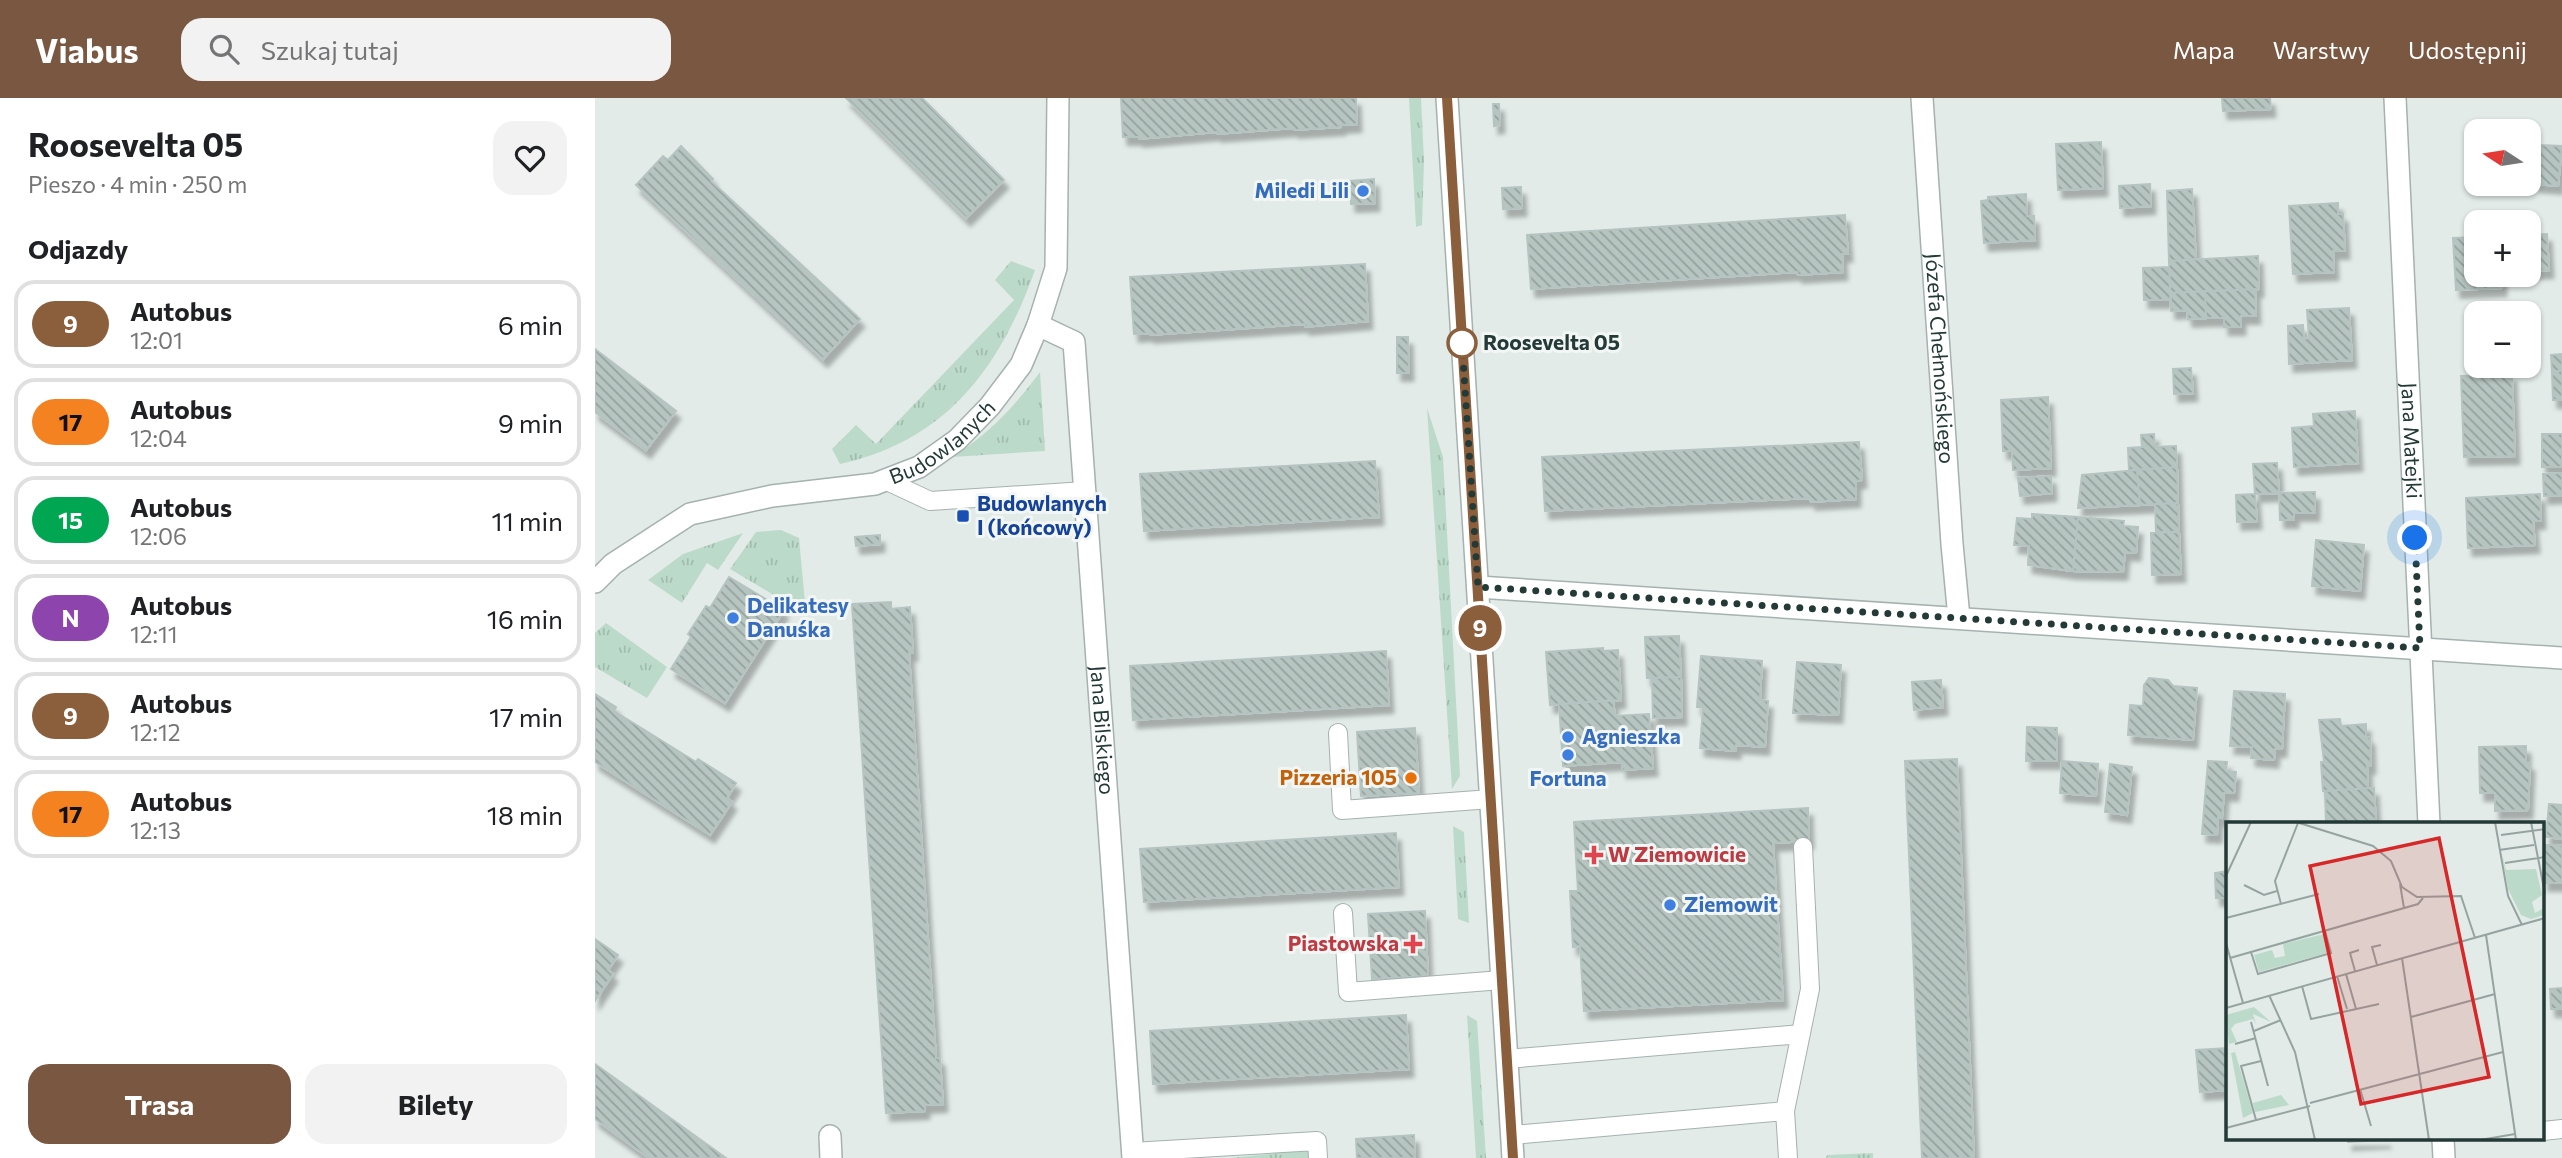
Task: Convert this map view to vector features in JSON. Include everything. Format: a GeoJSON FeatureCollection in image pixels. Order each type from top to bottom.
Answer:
{"type":"FeatureCollection","features":[{"type":"Feature","properties":{"kind":"street","name":"Budowlanych"},"geometry":{"type":"LineString","coordinates":[[595,582],[613,564],[690,514],[772,496],[885,480],[919,467],[957,440],[990,406],[1021,365],[1038,325],[1056,268],[1058,98]]}},
{"type":"Feature","properties":{"kind":"street"},"geometry":{"type":"LineString","coordinates":[[1447,98],[1513,1158]]}},
{"type":"Feature","properties":{"kind":"street","name":"Józefa Chełmońskiego"},"geometry":{"type":"LineString","coordinates":[[1922,98],[1959,618]]}},
{"type":"Feature","properties":{"kind":"street","name":"Jana Matejki"},"geometry":{"type":"LineString","coordinates":[[2395,98],[2428,822]]}},
{"type":"Feature","properties":{"kind":"street","name":"Jana Bilskiego"},"geometry":{"type":"LineString","coordinates":[[1038,325],[1074,342],[1133,1155]]}},
{"type":"Feature","properties":{"kind":"street"},"geometry":{"type":"LineString","coordinates":[[1478,587],[2562,658]]}},
{"type":"Feature","properties":{"kind":"street"},"geometry":{"type":"LineString","coordinates":[[830,1136],[831,1158]]}},
{"type":"Feature","properties":{"kind":"street"},"geometry":{"type":"LineString","coordinates":[[2443,1140],[2444,1158]]}},
{"type":"Feature","properties":{"kind":"lane"},"geometry":{"type":"LineString","coordinates":[[885,480],[930,501],[1086,491]]}},
{"type":"Feature","properties":{"kind":"lane"},"geometry":{"type":"LineString","coordinates":[[1338,733],[1342,810],[1491,799]]}},
{"type":"Feature","properties":{"kind":"lane"},"geometry":{"type":"LineString","coordinates":[[1788,1158],[1785,1111],[1810,989],[1803,847]]}},
{"type":"Feature","properties":{"kind":"lane"},"geometry":{"type":"LineString","coordinates":[[1343,913],[1348,992],[1502,980]]}},
{"type":"Feature","properties":{"kind":"lane"},"geometry":{"type":"LineString","coordinates":[[1507,1059],[1801,1034]]}},
{"type":"Feature","properties":{"kind":"lane"},"geometry":{"type":"LineString","coordinates":[[1512,1135],[1785,1111]]}},
{"type":"Feature","properties":{"kind":"lane"},"geometry":{"type":"LineString","coordinates":[[1133,1155],[1317,1140],[1318,1158]]}},
{"type":"Feature","properties":{"kind":"green space"},"geometry":{"type":"Polygon","coordinates":[[[1409,98],[1421,98],[1424,161],[1422,225],[1416,227],[1409,98]]]}},
{"type":"Feature","properties":{"kind":"green space"},"geometry":{"type":"Polygon","coordinates":[[[1011,261],[1035,270],[1005,338],[964,395],[939,418],[910,438],[877,453],[840,464],[832,449],[856,425],[876,444],[1014,300],[995,280],[1011,261]]]}},
{"type":"Feature","properties":{"kind":"green space"},"geometry":{"type":"Polygon","coordinates":[[[1040,372],[1045,451],[952,457],[1000,419],[1040,372]]]}},
{"type":"Feature","properties":{"kind":"green space"},"geometry":{"type":"Polygon","coordinates":[[[1427,408],[1443,457],[1460,776],[1452,789],[1427,408]]]}},
{"type":"Feature","properties":{"kind":"green space"},"geometry":{"type":"Polygon","coordinates":[[[781,530],[799,538],[806,614],[730,569],[756,532],[781,530]]]}},
{"type":"Feature","properties":{"kind":"green space"},"geometry":{"type":"Polygon","coordinates":[[[743,533],[718,570],[707,563],[682,603],[648,580],[683,554],[743,533]]]}},
{"type":"Feature","properties":{"kind":"green space"},"geometry":{"type":"Polygon","coordinates":[[[606,623],[667,667],[647,698],[595,667],[595,633],[606,623]]]}},
{"type":"Feature","properties":{"kind":"green space"},"geometry":{"type":"Polygon","coordinates":[[[1453,826],[1464,832],[1469,923],[1458,919],[1453,826]]]}},
{"type":"Feature","properties":{"kind":"green space"},"geometry":{"type":"Polygon","coordinates":[[[1467,1015],[1477,1021],[1486,1158],[1476,1158],[1467,1015]]]}},
{"type":"Feature","properties":{"kind":"green space"},"geometry":{"type":"Polygon","coordinates":[[[1309,1150],[1309,1158],[1230,1158],[1309,1150]]]}},
{"type":"Feature","properties":{"kind":"green space"},"geometry":{"type":"Polygon","coordinates":[[[1873,1153],[1873,1158],[1826,1158],[1827,1155],[1873,1153]]]}},
{"type":"Feature","properties":{"kind":"building"},"geometry":{"type":"Polygon","coordinates":[[[846,98],[922,98],[1004,180],[966,218],[846,98]]]}},
{"type":"Feature","properties":{"kind":"building"},"geometry":{"type":"Polygon","coordinates":[[[1121,98],[1356,98],[1357,124],[1139,139],[1123,137],[1121,98]]]}},
{"type":"Feature","properties":{"kind":"building"},"geometry":{"type":"Polygon","coordinates":[[[2222,98],[2270,98],[2271,109],[2223,111],[2222,98]]]}},
{"type":"Feature","properties":{"kind":"building"},"geometry":{"type":"Polygon","coordinates":[[[1493,104],[1499,104],[1500,125],[1494,126],[1493,104]]]}},
{"type":"Feature","properties":{"kind":"building"},"geometry":{"type":"Polygon","coordinates":[[[2101,142],[2103,188],[2058,190],[2056,144],[2101,142]]]}},
{"type":"Feature","properties":{"kind":"building"},"geometry":{"type":"Polygon","coordinates":[[[2541,145],[2562,146],[2558,186],[2541,185],[2541,145]]]}},
{"type":"Feature","properties":{"kind":"building"},"geometry":{"type":"Polygon","coordinates":[[[681,146],[713,179],[711,181],[860,319],[823,359],[636,185],[663,156],[668,160],[681,146]]]}},
{"type":"Feature","properties":{"kind":"building"},"geometry":{"type":"Polygon","coordinates":[[[1374,179],[1375,203],[1351,204],[1350,181],[1374,179]]]}},
{"type":"Feature","properties":{"kind":"building"},"geometry":{"type":"Polygon","coordinates":[[[2150,184],[2151,206],[2120,208],[2119,186],[2150,184]]]}},
{"type":"Feature","properties":{"kind":"building"},"geometry":{"type":"Polygon","coordinates":[[[1521,187],[1522,208],[1503,209],[1502,188],[1521,187]]]}},
{"type":"Feature","properties":{"kind":"building"},"geometry":{"type":"Polygon","coordinates":[[[2192,189],[2196,259],[2169,261],[2167,191],[2192,189]]]}},
{"type":"Feature","properties":{"kind":"building"},"geometry":{"type":"Polygon","coordinates":[[[2026,194],[2027,216],[2034,216],[2035,240],[1984,243],[1981,201],[1988,200],[1988,197],[2026,194]]]}},
{"type":"Feature","properties":{"kind":"building"},"geometry":{"type":"Polygon","coordinates":[[[2338,203],[2338,214],[2343,214],[2345,251],[2333,251],[2334,272],[2293,274],[2289,206],[2338,203]]]}},
{"type":"Feature","properties":{"kind":"building"},"geometry":{"type":"Polygon","coordinates":[[[1845,215],[1848,254],[1842,254],[1843,272],[1798,275],[1797,272],[1531,289],[1527,235],[1845,215]]]}},
{"type":"Feature","properties":{"kind":"building"},"geometry":{"type":"Polygon","coordinates":[[[2541,234],[2547,234],[2549,270],[2541,271],[2541,234]]]}},
{"type":"Feature","properties":{"kind":"building"},"geometry":{"type":"Polygon","coordinates":[[[2453,238],[2464,238],[2464,287],[2502,288],[2456,290],[2453,238]]]}},
{"type":"Feature","properties":{"kind":"building"},"geometry":{"type":"Polygon","coordinates":[[[2258,256],[2259,289],[2170,293],[2169,261],[2258,256]]]}},
{"type":"Feature","properties":{"kind":"building"},"geometry":{"type":"Polygon","coordinates":[[[1365,264],[1368,321],[1305,327],[1305,324],[1134,334],[1130,277],[1365,264]]]}},
{"type":"Feature","properties":{"kind":"building"},"geometry":{"type":"Polygon","coordinates":[[[2169,267],[2171,300],[2144,300],[2143,268],[2169,267]]]}},
{"type":"Feature","properties":{"kind":"building"},"geometry":{"type":"Polygon","coordinates":[[[2255,289],[2256,316],[2241,316],[2241,327],[2224,327],[2224,318],[2206,318],[2205,291],[2255,289]]]}},
{"type":"Feature","properties":{"kind":"building"},"geometry":{"type":"Polygon","coordinates":[[[2205,291],[2206,318],[2188,319],[2187,310],[2171,311],[2170,293],[2205,291]]]}},
{"type":"Feature","properties":{"kind":"building"},"geometry":{"type":"Polygon","coordinates":[[[2349,308],[2352,360],[2289,364],[2288,326],[2303,325],[2304,339],[2309,338],[2307,310],[2349,308]]]}},
{"type":"Feature","properties":{"kind":"building"},"geometry":{"type":"Polygon","coordinates":[[[1397,337],[1408,337],[1409,373],[1397,373],[1397,337]]]}},
{"type":"Feature","properties":{"kind":"building"},"geometry":{"type":"Polygon","coordinates":[[[595,349],[676,411],[646,450],[595,412],[595,349]]]}},
{"type":"Feature","properties":{"kind":"building"},"geometry":{"type":"Polygon","coordinates":[[[2562,354],[2562,371],[2552,371],[2551,355],[2562,354]]]}},
{"type":"Feature","properties":{"kind":"building"},"geometry":{"type":"Polygon","coordinates":[[[2191,368],[2193,393],[2174,394],[2173,369],[2191,368]]]}},
{"type":"Feature","properties":{"kind":"building"},"geometry":{"type":"Polygon","coordinates":[[[2552,371],[2562,371],[2562,400],[2553,400],[2552,371]]]}},
{"type":"Feature","properties":{"kind":"building"},"geometry":{"type":"Polygon","coordinates":[[[2461,376],[2512,378],[2515,456],[2464,457],[2461,376]]]}},
{"type":"Feature","properties":{"kind":"building"},"geometry":{"type":"Polygon","coordinates":[[[2048,397],[2051,468],[2013,470],[2012,451],[2003,451],[2001,400],[2048,397]]]}},
{"type":"Feature","properties":{"kind":"building"},"geometry":{"type":"Polygon","coordinates":[[[2355,411],[2358,463],[2294,467],[2292,428],[2314,426],[2313,414],[2355,411]]]}},
{"type":"Feature","properties":{"kind":"building"},"geometry":{"type":"Polygon","coordinates":[[[2154,434],[2155,447],[2176,446],[2177,467],[2129,470],[2128,448],[2142,447],[2141,435],[2154,434]]]}},
{"type":"Feature","properties":{"kind":"building"},"geometry":{"type":"Polygon","coordinates":[[[2542,434],[2562,434],[2562,467],[2542,467],[2542,434]]]}},
{"type":"Feature","properties":{"kind":"building"},"geometry":{"type":"Polygon","coordinates":[[[1859,442],[1862,480],[1856,481],[1856,499],[1811,502],[1810,498],[1545,511],[1542,457],[1859,442]]]}},
{"type":"Feature","properties":{"kind":"building"},"geometry":{"type":"Polygon","coordinates":[[[1375,461],[1379,517],[1144,531],[1140,474],[1375,461]]]}},
{"type":"Feature","properties":{"kind":"building"},"geometry":{"type":"Polygon","coordinates":[[[2277,463],[2279,493],[2255,494],[2253,464],[2277,463]]]}},
{"type":"Feature","properties":{"kind":"building"},"geometry":{"type":"Polygon","coordinates":[[[2177,467],[2178,503],[2140,505],[2137,470],[2177,467]]]}},
{"type":"Feature","properties":{"kind":"building"},"geometry":{"type":"Polygon","coordinates":[[[2137,470],[2140,505],[2078,508],[2082,475],[2137,470]]]}},
{"type":"Feature","properties":{"kind":"building"},"geometry":{"type":"Polygon","coordinates":[[[2562,473],[2562,495],[2544,496],[2543,474],[2562,473]]]}},
{"type":"Feature","properties":{"kind":"building"},"geometry":{"type":"Polygon","coordinates":[[[2051,476],[2052,493],[2020,496],[2018,478],[2051,476]]]}},
{"type":"Feature","properties":{"kind":"building"},"geometry":{"type":"Polygon","coordinates":[[[2315,492],[2315,513],[2294,513],[2294,520],[2280,520],[2279,493],[2315,492]]]}},
{"type":"Feature","properties":{"kind":"building"},"geometry":{"type":"Polygon","coordinates":[[[2255,494],[2257,521],[2237,522],[2236,495],[2255,494]]]}},
{"type":"Feature","properties":{"kind":"building"},"geometry":{"type":"Polygon","coordinates":[[[2540,494],[2541,521],[2533,521],[2535,545],[2468,548],[2466,498],[2540,494]]]}},
{"type":"Feature","properties":{"kind":"building"},"geometry":{"type":"Polygon","coordinates":[[[2178,503],[2179,532],[2156,532],[2155,504],[2178,503]]]}},
{"type":"Feature","properties":{"kind":"building"},"geometry":{"type":"Polygon","coordinates":[[[2032,514],[2078,517],[2073,571],[2028,565],[2029,546],[2014,545],[2017,518],[2032,519],[2032,514]]]}},
{"type":"Feature","properties":{"kind":"building"},"geometry":{"type":"Polygon","coordinates":[[[2078,517],[2124,521],[2123,526],[2138,527],[2136,553],[2125,552],[2123,572],[2073,571],[2078,517]]]}},
{"type":"Feature","properties":{"kind":"building"},"geometry":{"type":"Polygon","coordinates":[[[2179,532],[2181,574],[2152,575],[2151,533],[2179,532]]]}},
{"type":"Feature","properties":{"kind":"building"},"geometry":{"type":"Polygon","coordinates":[[[880,535],[880,544],[856,546],[855,537],[880,535]]]}},
{"type":"Feature","properties":{"kind":"building"},"geometry":{"type":"Polygon","coordinates":[[[2316,540],[2364,545],[2360,591],[2312,586],[2316,540]]]}},
{"type":"Feature","properties":{"kind":"building"},"geometry":{"type":"Polygon","coordinates":[[[729,577],[784,610],[725,703],[671,669],[691,637],[688,634],[706,606],[710,608],[729,577]]]}},
{"type":"Feature","properties":{"kind":"building"},"geometry":{"type":"Polygon","coordinates":[[[891,602],[891,609],[910,607],[913,653],[909,653],[936,1058],[940,1058],[943,1104],[925,1105],[925,1111],[886,1113],[852,604],[891,602]]]}},
{"type":"Feature","properties":{"kind":"building"},"geometry":{"type":"Polygon","coordinates":[[[1679,636],[1681,677],[1647,678],[1645,637],[1679,636]]]}},
{"type":"Feature","properties":{"kind":"building"},"geometry":{"type":"Polygon","coordinates":[[[1603,648],[1603,651],[1618,650],[1621,700],[1550,705],[1546,652],[1603,648]]]}},
{"type":"Feature","properties":{"kind":"building"},"geometry":{"type":"Polygon","coordinates":[[[1386,651],[1389,705],[1133,720],[1130,666],[1386,651]]]}},
{"type":"Feature","properties":{"kind":"building"},"geometry":{"type":"Polygon","coordinates":[[[1701,656],[1762,661],[1760,700],[1768,701],[1765,747],[1736,745],[1736,751],[1700,748],[1703,707],[1697,707],[1701,656]]]}},
{"type":"Feature","properties":{"kind":"building"},"geometry":{"type":"Polygon","coordinates":[[[1797,662],[1841,665],[1838,715],[1793,713],[1797,662]]]}},
{"type":"Feature","properties":{"kind":"building"},"geometry":{"type":"Polygon","coordinates":[[[1681,677],[1682,717],[1653,718],[1652,678],[1681,677]]]}},
{"type":"Feature","properties":{"kind":"building"},"geometry":{"type":"Polygon","coordinates":[[[2149,678],[2168,680],[2173,686],[2197,688],[2193,740],[2128,735],[2130,705],[2143,706],[2144,685],[2149,678]]]}},
{"type":"Feature","properties":{"kind":"building"},"geometry":{"type":"Polygon","coordinates":[[[1941,680],[1943,707],[1914,710],[1912,682],[1941,680]]]}},
{"type":"Feature","properties":{"kind":"building"},"geometry":{"type":"Polygon","coordinates":[[[2234,691],[2285,694],[2282,749],[2275,749],[2274,760],[2251,758],[2252,747],[2230,746],[2234,691]]]}},
{"type":"Feature","properties":{"kind":"building"},"geometry":{"type":"Polygon","coordinates":[[[595,694],[616,707],[614,711],[696,762],[698,759],[736,783],[727,798],[732,802],[710,835],[595,762],[595,694]]]}},
{"type":"Feature","properties":{"kind":"building"},"geometry":{"type":"Polygon","coordinates":[[[1613,700],[1615,716],[1649,714],[1653,768],[1622,770],[1622,762],[1563,766],[1559,704],[1613,700]]]}},
{"type":"Feature","properties":{"kind":"building"},"geometry":{"type":"Polygon","coordinates":[[[2340,719],[2341,726],[2366,724],[2366,737],[2370,737],[2371,766],[2367,766],[2368,788],[2323,791],[2321,762],[2324,762],[2319,720],[2340,719]]]}},
{"type":"Feature","properties":{"kind":"building"},"geometry":{"type":"Polygon","coordinates":[[[2027,727],[2057,728],[2057,761],[2026,761],[2027,727]]]}},
{"type":"Feature","properties":{"kind":"building"},"geometry":{"type":"Polygon","coordinates":[[[1415,728],[1419,793],[1361,796],[1357,732],[1415,728]]]}},
{"type":"Feature","properties":{"kind":"building"},"geometry":{"type":"Polygon","coordinates":[[[2526,746],[2526,764],[2530,763],[2528,810],[2495,811],[2495,793],[2480,793],[2479,747],[2526,746]]]}},
{"type":"Feature","properties":{"kind":"building"},"geometry":{"type":"Polygon","coordinates":[[[1957,759],[1974,1158],[1922,1158],[1905,761],[1957,759]]]}},
{"type":"Feature","properties":{"kind":"building"},"geometry":{"type":"Polygon","coordinates":[[[2062,761],[2098,764],[2096,796],[2060,793],[2062,761]]]}},
{"type":"Feature","properties":{"kind":"building"},"geometry":{"type":"Polygon","coordinates":[[[2208,761],[2227,762],[2226,771],[2236,772],[2234,793],[2224,793],[2222,818],[2218,817],[2217,835],[2202,834],[2208,761]]]}},
{"type":"Feature","properties":{"kind":"building"},"geometry":{"type":"Polygon","coordinates":[[[2110,764],[2132,767],[2127,815],[2105,812],[2110,764]]]}},
{"type":"Feature","properties":{"kind":"building"},"geometry":{"type":"Polygon","coordinates":[[[2374,788],[2376,822],[2326,822],[2325,791],[2374,788]]]}},
{"type":"Feature","properties":{"kind":"building"},"geometry":{"type":"Polygon","coordinates":[[[2549,804],[2562,805],[2562,839],[2546,837],[2549,804]]]}},
{"type":"Feature","properties":{"kind":"building"},"geometry":{"type":"Polygon","coordinates":[[[1808,808],[1809,841],[1773,843],[1783,1000],[1584,1011],[1580,946],[1573,947],[1570,891],[1578,891],[1574,822],[1808,808]]]}},
{"type":"Feature","properties":{"kind":"building"},"geometry":{"type":"Polygon","coordinates":[[[1396,833],[1399,887],[1144,902],[1140,849],[1396,833]]]}},
{"type":"Feature","properties":{"kind":"building"},"geometry":{"type":"Polygon","coordinates":[[[2545,845],[2562,845],[2562,883],[2545,883],[2545,845]]]}},
{"type":"Feature","properties":{"kind":"building"},"geometry":{"type":"Polygon","coordinates":[[[2226,871],[2226,898],[2216,898],[2215,873],[2226,871]]]}},
{"type":"Feature","properties":{"kind":"building"},"geometry":{"type":"Polygon","coordinates":[[[1425,911],[1428,976],[1372,979],[1368,914],[1425,911]]]}},
{"type":"Feature","properties":{"kind":"building"},"geometry":{"type":"Polygon","coordinates":[[[595,939],[618,955],[608,970],[613,974],[595,1001],[595,939]]]}},
{"type":"Feature","properties":{"kind":"building"},"geometry":{"type":"Polygon","coordinates":[[[2562,988],[2562,1009],[2551,1009],[2550,989],[2562,988]]]}},
{"type":"Feature","properties":{"kind":"building"},"geometry":{"type":"Polygon","coordinates":[[[1406,1015],[1409,1069],[1153,1084],[1150,1031],[1406,1015]]]}},
{"type":"Feature","properties":{"kind":"building"},"geometry":{"type":"Polygon","coordinates":[[[2226,1048],[2226,1090],[2200,1092],[2196,1050],[2226,1048]]]}},
{"type":"Feature","properties":{"kind":"building"},"geometry":{"type":"Polygon","coordinates":[[[595,1064],[726,1158],[649,1158],[595,1119],[595,1064]]]}},
{"type":"Feature","properties":{"kind":"building"},"geometry":{"type":"Polygon","coordinates":[[[1414,1135],[1415,1158],[1357,1158],[1356,1139],[1414,1135]]]}},
{"type":"Feature","properties":{"kind":"building"},"geometry":{"type":"Polygon","coordinates":[[[2348,1140],[2386,1140],[2348,1142],[2348,1140]]]}},
{"type":"Feature","properties":{"kind":"bus line","name":"9"},"geometry":{"type":"LineString","coordinates":[[1447,98],[1513,1158]]}},
{"type":"Feature","properties":{"kind":"place","name":"Miledi Lili"},"geometry":{"type":"Point","coordinates":[1363,191]}},
{"type":"Feature","properties":{"kind":"place","name":"Roosevelta 05"},"geometry":{"type":"Point","coordinates":[1462,343]}},
{"type":"Feature","properties":{"kind":"place","name":"Budowlanych I (końcowy)"},"geometry":{"type":"Point","coordinates":[963,516]}},
{"type":"Feature","properties":{"kind":"place","name":"Delikatesy Danuśka"},"geometry":{"type":"Point","coordinates":[733,618]}},
{"type":"Feature","properties":{"kind":"place","name":"Agnieszka"},"geometry":{"type":"Point","coordinates":[1568,737]}},
{"type":"Feature","properties":{"kind":"place","name":"Fortuna"},"geometry":{"type":"Point","coordinates":[1568,755]}},
{"type":"Feature","properties":{"kind":"place","name":"Pizzeria 105"},"geometry":{"type":"Point","coordinates":[1411,778]}},
{"type":"Feature","properties":{"kind":"place","name":"W Ziemowicie"},"geometry":{"type":"Point","coordinates":[1594,855]}},
{"type":"Feature","properties":{"kind":"place","name":"Ziemowit"},"geometry":{"type":"Point","coordinates":[1670,905]}},
{"type":"Feature","properties":{"kind":"place","name":"Piastowska"},"geometry":{"type":"Point","coordinates":[1413,944]}},
{"type":"Feature","properties":{"kind":"route"},"geometry":{"type":"LineString","coordinates":[[1462,343],[1478,587],[2420,648],[2415,538]]}}]}
